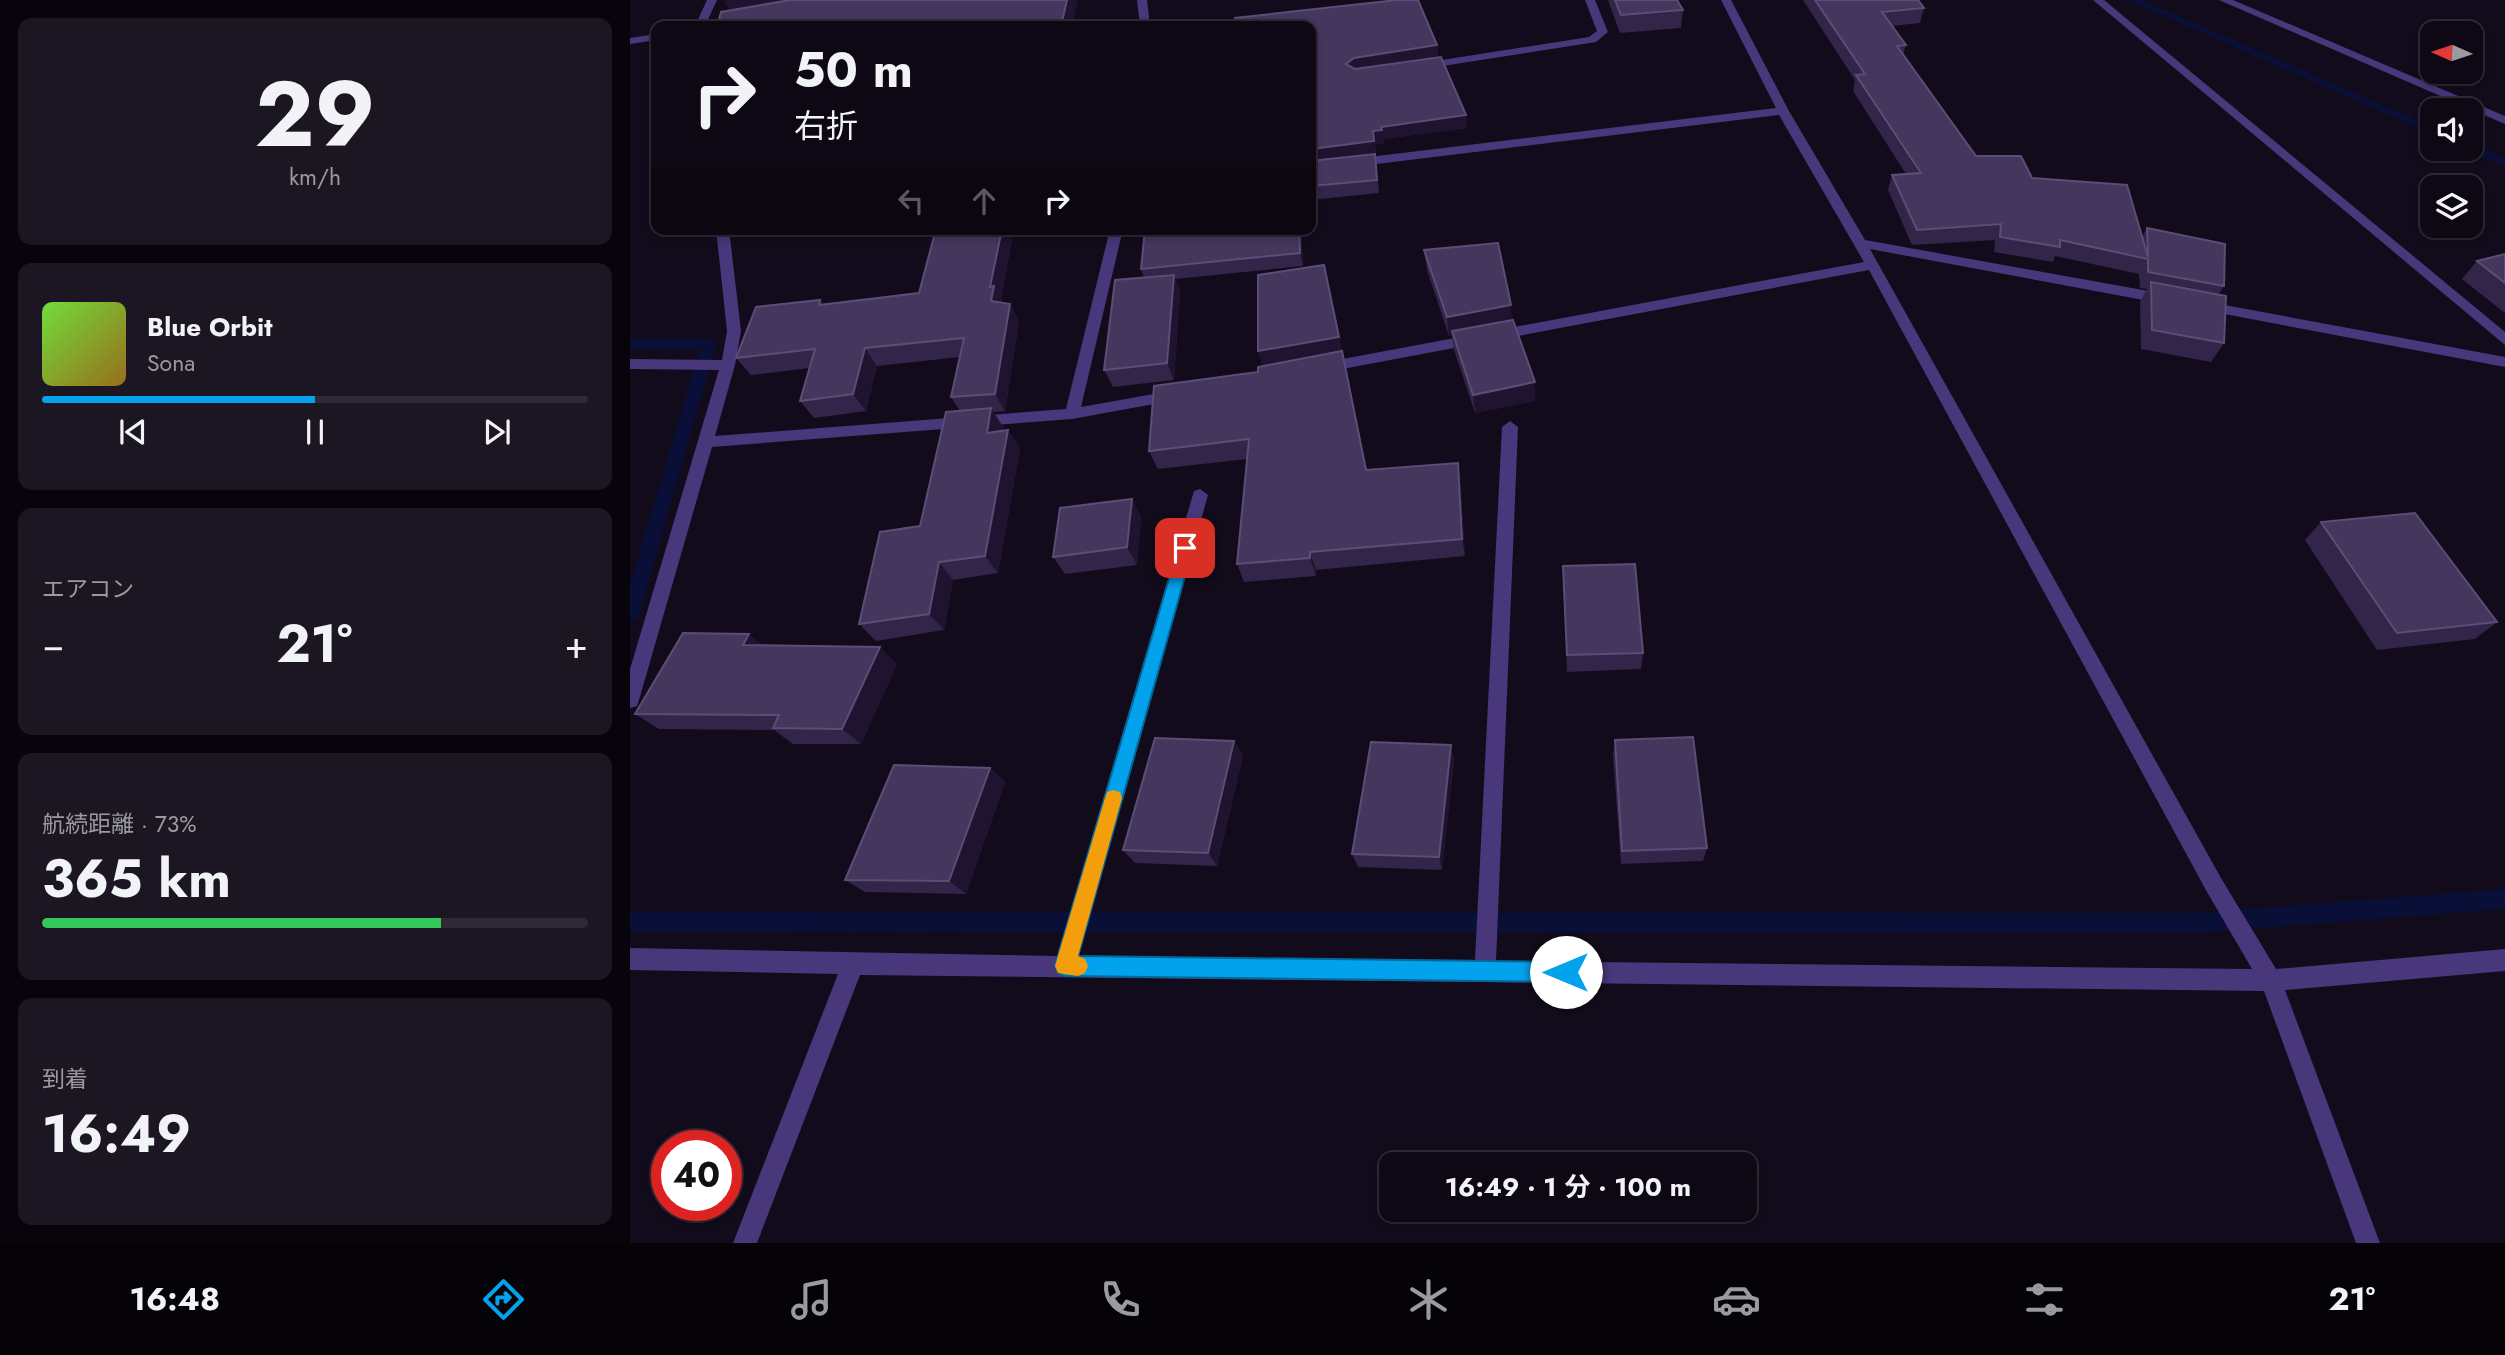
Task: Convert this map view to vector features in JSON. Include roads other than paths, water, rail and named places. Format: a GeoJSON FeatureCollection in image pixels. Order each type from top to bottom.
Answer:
{"type":"FeatureCollection","features":[{"type":"Feature","properties":{"kind":"street"},"geometry":{"type":"LineString","coordinates":[[703,21],[712,0]]}},
{"type":"Feature","properties":{"kind":"street"},"geometry":{"type":"LineString","coordinates":[[1142,0],[1144,21]]}},
{"type":"Feature","properties":{"kind":"street"},"geometry":{"type":"LineString","coordinates":[[1409,68],[1592,40],[1603,32],[1590,0]]}},
{"type":"Feature","properties":{"kind":"street"},"geometry":{"type":"LineString","coordinates":[[1726,0],[1783,111],[1859,243],[2214,885],[2271,980],[2368,1243]]}},
{"type":"Feature","properties":{"kind":"street"},"geometry":{"type":"LineString","coordinates":[[2098,0],[2505,340]]}},
{"type":"Feature","properties":{"kind":"street"},"geometry":{"type":"LineString","coordinates":[[2224,0],[2505,120]]}},
{"type":"Feature","properties":{"kind":"street"},"geometry":{"type":"LineString","coordinates":[[630,41],[651,38]]}},
{"type":"Feature","properties":{"kind":"street"},"geometry":{"type":"LineString","coordinates":[[1316,167],[1783,111]]}},
{"type":"Feature","properties":{"kind":"street"},"geometry":{"type":"LineString","coordinates":[[630,700],[728,365],[734,331],[723,235]]}},
{"type":"Feature","properties":{"kind":"street"},"geometry":{"type":"LineString","coordinates":[[1072,414],[1116,235]]}},
{"type":"Feature","properties":{"kind":"street"},"geometry":{"type":"LineString","coordinates":[[1859,243],[2505,362]]}},
{"type":"Feature","properties":{"kind":"street"},"geometry":{"type":"LineString","coordinates":[[1301,371],[1871,265]]}},
{"type":"Feature","properties":{"kind":"street"},"geometry":{"type":"LineString","coordinates":[[630,364],[728,365]]}},
{"type":"Feature","properties":{"kind":"street"},"geometry":{"type":"LineString","coordinates":[[705,442],[1072,414],[1194,391]]}},
{"type":"Feature","properties":{"kind":"street"},"geometry":{"type":"LineString","coordinates":[[1485,971],[1510,426]]}},
{"type":"Feature","properties":{"kind":"street"},"geometry":{"type":"LineString","coordinates":[[1065,966],[1200,495]]}},
{"type":"Feature","properties":{"kind":"street"},"geometry":{"type":"LineString","coordinates":[[630,959],[853,964],[2271,980],[2505,960]]}},
{"type":"Feature","properties":{"kind":"street"},"geometry":{"type":"LineString","coordinates":[[745,1243],[853,964]]}},
{"type":"Feature","properties":{"kind":"waterway"},"geometry":{"type":"LineString","coordinates":[[2133,0],[2420,126]]}},
{"type":"Feature","properties":{"kind":"waterway"},"geometry":{"type":"LineString","coordinates":[[2483,153],[2505,163]]}},
{"type":"Feature","properties":{"kind":"waterway"},"geometry":{"type":"LineString","coordinates":[[630,344],[709,344],[630,614]]}},
{"type":"Feature","properties":{"kind":"waterway"},"geometry":{"type":"LineString","coordinates":[[630,922],[2198,923],[2505,899]]}}]}
